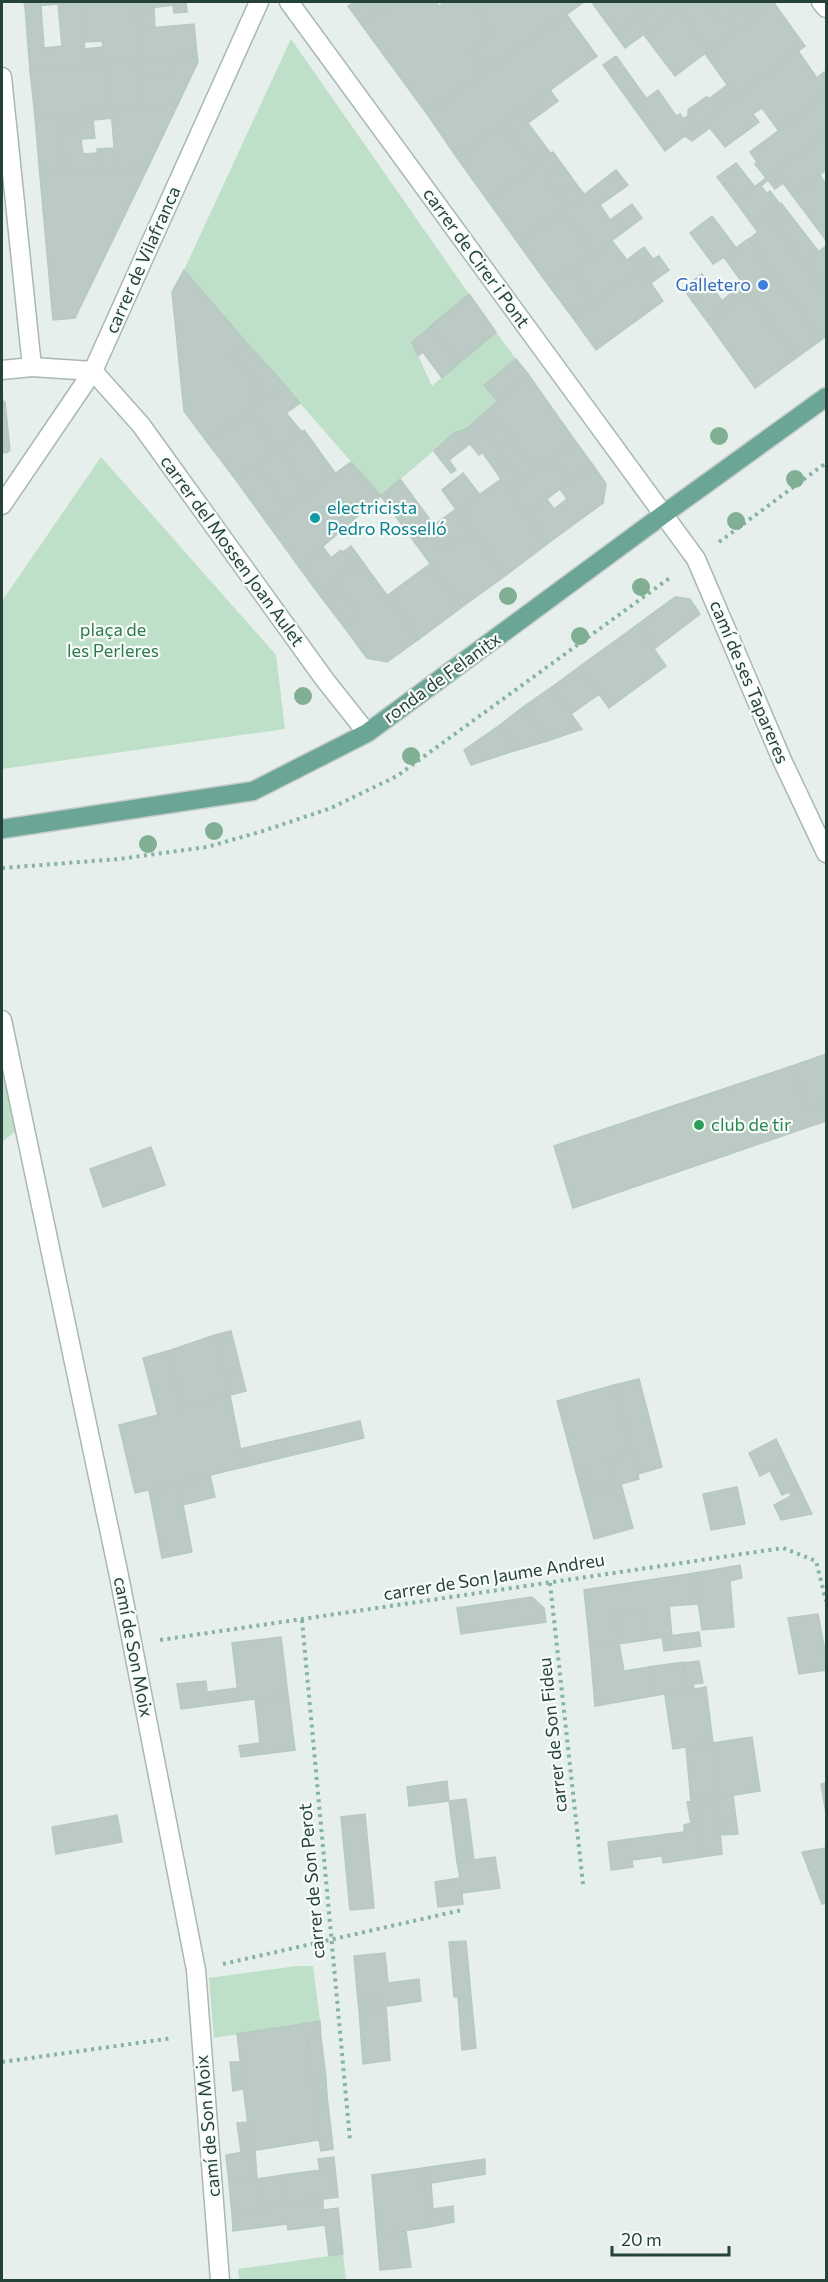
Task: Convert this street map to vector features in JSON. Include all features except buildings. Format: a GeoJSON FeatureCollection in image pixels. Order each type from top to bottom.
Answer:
{"type":"FeatureCollection","features":[{"type":"Feature","properties":{"kind":"main road","name":"ronda de Felanitx"},"geometry":{"type":"LineString","coordinates":[[2,829],[252,791],[367,733],[826,397]]}},
{"type":"Feature","properties":{"kind":"street","name":"carrer de Vilafranca"},"geometry":{"type":"LineString","coordinates":[[2,505],[93,371],[259,2]]}},
{"type":"Feature","properties":{"kind":"street","name":"carrer de Cirer i Pont"},"geometry":{"type":"LineString","coordinates":[[289,2],[664,514]]}},
{"type":"Feature","properties":{"kind":"street"},"geometry":{"type":"LineString","coordinates":[[821,2],[826,8]]}},
{"type":"Feature","properties":{"kind":"street"},"geometry":{"type":"LineString","coordinates":[[2,77],[32,367]]}},
{"type":"Feature","properties":{"kind":"street"},"geometry":{"type":"LineString","coordinates":[[2,370],[32,367],[93,371]]}},
{"type":"Feature","properties":{"kind":"street","name":"carrer del Mossen Joan Aulet"},"geometry":{"type":"LineString","coordinates":[[93,371],[141,425],[325,680],[367,733]]}},
{"type":"Feature","properties":{"kind":"street","name":"camí de ses Tapareres"},"geometry":{"type":"LineString","coordinates":[[664,514],[696,559],[782,760],[826,853]]}},
{"type":"Feature","properties":{"kind":"street","name":"camí de Son Moix"},"geometry":{"type":"LineString","coordinates":[[2,1020],[132,1644],[196,1970],[220,2280]]}},
{"type":"Feature","properties":{"kind":"path","name":"carrer de Son Jaume Andreu"},"geometry":{"type":"LineString","coordinates":[[132,1644],[783,1548],[816,1561],[826,1601]]}},
{"type":"Feature","properties":{"kind":"path","name":"carrer de Son Fideu"},"geometry":{"type":"LineString","coordinates":[[550,1582],[583,1884]]}},
{"type":"Feature","properties":{"kind":"path","name":"carrer de Son Perot"},"geometry":{"type":"LineString","coordinates":[[302,1620],[350,2140]]}},
{"type":"Feature","properties":{"kind":"path"},"geometry":{"type":"LineString","coordinates":[[196,1970],[462,1910]]}},
{"type":"Feature","properties":{"kind":"path"},"geometry":{"type":"LineString","coordinates":[[2,2061],[200,2034]]}},
{"type":"Feature","properties":{"kind":"green space"},"geometry":{"type":"Polygon","coordinates":[[[291,39],[469,294],[412,342],[432,386],[496,332],[516,359],[485,385],[497,401],[466,429],[454,433],[381,496],[184,270],[291,39]]]}},
{"type":"Feature","properties":{"kind":"green space","name":"plaça de les Perleres"},"geometry":{"type":"Polygon","coordinates":[[[101,457],[276,655],[285,729],[2,769],[2,601],[101,457]]]}},
{"type":"Feature","properties":{"kind":"green space"},"geometry":{"type":"Polygon","coordinates":[[[2,1059],[16,1131],[2,1142],[2,1059]]]}},
{"type":"Feature","properties":{"kind":"green space"},"geometry":{"type":"Polygon","coordinates":[[[297,1966],[313,1966],[320,2021],[214,2038],[209,1978],[297,1966]]]}},
{"type":"Feature","properties":{"kind":"green space"},"geometry":{"type":"Polygon","coordinates":[[[343,2254],[346,2280],[239,2280],[238,2269],[343,2254]]]}},
{"type":"Feature","properties":{"kind":"place","name":"Galletero"},"geometry":{"type":"Point","coordinates":[763,285]}},
{"type":"Feature","properties":{"kind":"place","name":"electricista Pedro Rosselló"},"geometry":{"type":"Point","coordinates":[315,518]}},
{"type":"Feature","properties":{"kind":"place","name":"club de tir"},"geometry":{"type":"Point","coordinates":[699,1125]}}]}
